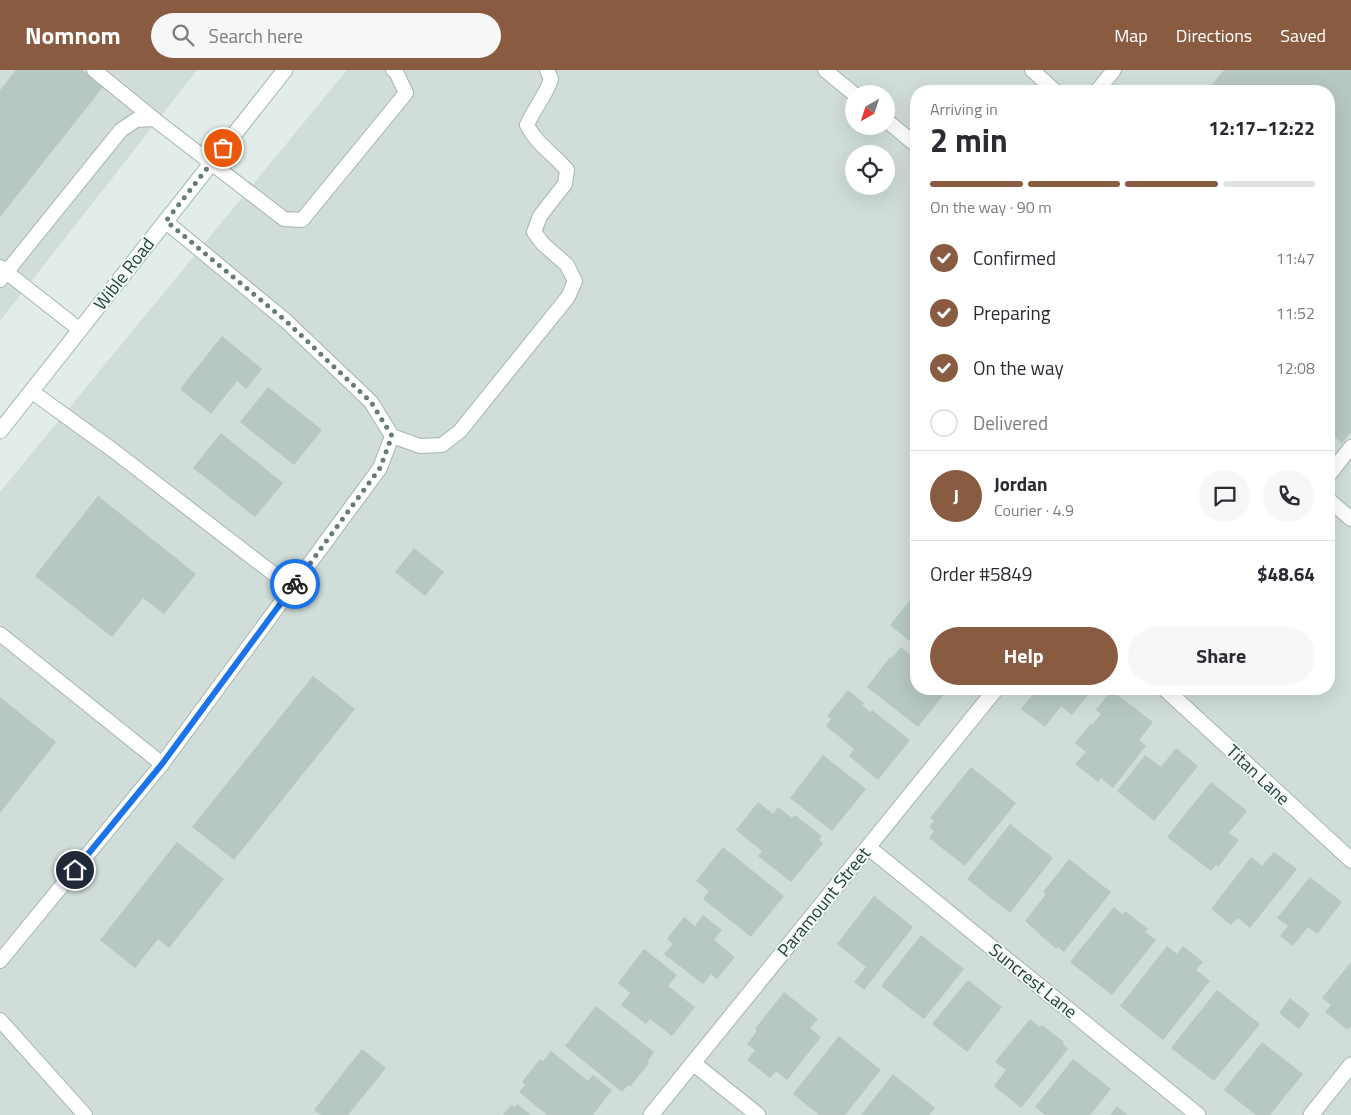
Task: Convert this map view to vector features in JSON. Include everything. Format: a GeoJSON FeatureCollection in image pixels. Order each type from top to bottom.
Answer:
{"type":"FeatureCollection","features":[{"type":"Feature","properties":{"kind":"street","name":"Wible Road"},"geometry":{"type":"LineString","coordinates":[[0,431],[286,70]]}},
{"type":"Feature","properties":{"kind":"street","name":"Paramount Street"},"geometry":{"type":"LineString","coordinates":[[651,1115],[991,695]]}},
{"type":"Feature","properties":{"kind":"street","name":"Titan Lane"},"geometry":{"type":"LineString","coordinates":[[1172,695],[1351,860]]}},
{"type":"Feature","properties":{"kind":"street","name":"Suncrest Lane"},"geometry":{"type":"LineString","coordinates":[[868,847],[1198,1115]]}},
{"type":"Feature","properties":{"kind":"street"},"geometry":{"type":"LineString","coordinates":[[693,1063],[758,1115]]}},
{"type":"Feature","properties":{"kind":"street"},"geometry":{"type":"LineString","coordinates":[[1311,1115],[1351,1065]]}},
{"type":"Feature","properties":{"kind":"lane"},"geometry":{"type":"LineString","coordinates":[[94,70],[154,119],[284,218],[302,220],[406,93],[393,70]]}},
{"type":"Feature","properties":{"kind":"lane"},"geometry":{"type":"LineString","coordinates":[[166,221],[286,321],[371,402],[392,436],[420,446],[442,446],[460,431],[568,297],[575,281],[567,264],[543,244],[534,232],[540,216],[565,184],[568,170],[558,158],[533,137],[527,125],[532,112],[548,92],[551,79],[547,70]]}},
{"type":"Feature","properties":{"kind":"lane"},"geometry":{"type":"LineString","coordinates":[[825,70],[845,87]]}},
{"type":"Feature","properties":{"kind":"lane"},"geometry":{"type":"LineString","coordinates":[[1032,70],[1049,85]]}},
{"type":"Feature","properties":{"kind":"lane"},"geometry":{"type":"LineString","coordinates":[[1102,85],[1114,70]]}},
{"type":"Feature","properties":{"kind":"lane"},"geometry":{"type":"LineString","coordinates":[[80,330],[2,273],[121,130],[136,120],[154,119]]}},
{"type":"Feature","properties":{"kind":"lane"},"geometry":{"type":"LineString","coordinates":[[895,128],[910,140]]}},
{"type":"Feature","properties":{"kind":"lane"},"geometry":{"type":"LineString","coordinates":[[31,391],[114,451],[292,588]]}},
{"type":"Feature","properties":{"kind":"lane"},"geometry":{"type":"LineString","coordinates":[[0,961],[162,764],[380,468],[392,436]]}},
{"type":"Feature","properties":{"kind":"lane"},"geometry":{"type":"LineString","coordinates":[[1335,467],[1351,447]]}},
{"type":"Feature","properties":{"kind":"lane"},"geometry":{"type":"LineString","coordinates":[[1335,505],[1351,519]]}},
{"type":"Feature","properties":{"kind":"lane"},"geometry":{"type":"LineString","coordinates":[[0,634],[162,764]]}},
{"type":"Feature","properties":{"kind":"lane"},"geometry":{"type":"LineString","coordinates":[[0,1020],[85,1115]]}},
{"type":"Feature","properties":{"kind":"shaded area"},"geometry":{"type":"Polygon","coordinates":[[[0,70],[197,70],[0,321],[0,70]]]}},
{"type":"Feature","properties":{"kind":"shaded area"},"geometry":{"type":"Polygon","coordinates":[[[347,70],[1351,70],[1351,1115],[0,1115],[0,492],[347,70]]]}},
{"type":"Feature","properties":{"kind":"building"},"geometry":{"type":"Polygon","coordinates":[[[16,70],[82,70],[103,87],[0,217],[0,90],[16,70]]]}},
{"type":"Feature","properties":{"kind":"building"},"geometry":{"type":"Polygon","coordinates":[[[1224,70],[1351,70],[1351,432],[1342,443],[1335,437],[1335,85],[1212,85],[1224,70]]]}},
{"type":"Feature","properties":{"kind":"building"},"geometry":{"type":"Polygon","coordinates":[[[222,336],[262,369],[246,389],[237,381],[211,414],[180,389],[222,336]]]}},
{"type":"Feature","properties":{"kind":"building"},"geometry":{"type":"Polygon","coordinates":[[[268,387],[322,430],[294,465],[240,422],[268,387]]]}},
{"type":"Feature","properties":{"kind":"building"},"geometry":{"type":"Polygon","coordinates":[[[221,433],[283,483],[255,517],[193,468],[221,433]]]}},
{"type":"Feature","properties":{"kind":"building"},"geometry":{"type":"Polygon","coordinates":[[[98,496],[196,574],[164,614],[143,598],[112,637],[35,576],[98,496]]]}},
{"type":"Feature","properties":{"kind":"building"},"geometry":{"type":"Polygon","coordinates":[[[414,548],[444,572],[425,596],[395,572],[414,548]]]}},
{"type":"Feature","properties":{"kind":"building"},"geometry":{"type":"Polygon","coordinates":[[[910,600],[910,641],[890,625],[910,600]]]}},
{"type":"Feature","properties":{"kind":"building"},"geometry":{"type":"Polygon","coordinates":[[[901,647],[910,654],[910,695],[943,695],[918,727],[867,687],[890,657],[892,658],[901,647]]]}},
{"type":"Feature","properties":{"kind":"building"},"geometry":{"type":"Polygon","coordinates":[[[313,676],[355,709],[234,860],[192,827],[313,676]]]}},
{"type":"Feature","properties":{"kind":"building"},"geometry":{"type":"Polygon","coordinates":[[[848,690],[864,703],[862,705],[870,712],[872,710],[910,740],[878,780],[849,756],[854,749],[826,726],[831,719],[827,716],[848,690]]]}},
{"type":"Feature","properties":{"kind":"building"},"geometry":{"type":"Polygon","coordinates":[[[1032,695],[1088,695],[1072,715],[1061,706],[1045,727],[1021,709],[1032,695]]]}},
{"type":"Feature","properties":{"kind":"building"},"geometry":{"type":"Polygon","coordinates":[[[1107,695],[1118,695],[1153,722],[1139,740],[1146,746],[1113,788],[1101,778],[1098,782],[1075,764],[1086,752],[1075,743],[1101,714],[1096,710],[1107,695]]]}},
{"type":"Feature","properties":{"kind":"building"},"geometry":{"type":"Polygon","coordinates":[[[0,697],[56,742],[0,813],[0,697]]]}},
{"type":"Feature","properties":{"kind":"building"},"geometry":{"type":"Polygon","coordinates":[[[1176,748],[1198,766],[1154,821],[1117,791],[1145,755],[1161,767],[1176,748]]]}},
{"type":"Feature","properties":{"kind":"building"},"geometry":{"type":"Polygon","coordinates":[[[823,755],[866,789],[832,831],[790,798],[823,755]]]}},
{"type":"Feature","properties":{"kind":"building"},"geometry":{"type":"Polygon","coordinates":[[[971,767],[1016,803],[965,866],[929,838],[934,831],[929,827],[934,821],[930,818],[971,767]]]}},
{"type":"Feature","properties":{"kind":"building"},"geometry":{"type":"Polygon","coordinates":[[[1211,782],[1247,811],[1229,833],[1239,840],[1218,867],[1216,865],[1211,871],[1167,837],[1211,782]]]}},
{"type":"Feature","properties":{"kind":"building"},"geometry":{"type":"Polygon","coordinates":[[[758,802],[773,814],[778,807],[792,818],[795,815],[822,836],[819,840],[823,843],[791,882],[758,856],[762,851],[736,830],[758,802]]]}},
{"type":"Feature","properties":{"kind":"building"},"geometry":{"type":"Polygon","coordinates":[[[1010,824],[1053,858],[1010,913],[967,879],[1010,824]]]}},
{"type":"Feature","properties":{"kind":"building"},"geometry":{"type":"Polygon","coordinates":[[[177,842],[224,879],[169,948],[158,939],[135,968],[100,940],[177,842]]]}},
{"type":"Feature","properties":{"kind":"building"},"geometry":{"type":"Polygon","coordinates":[[[723,847],[784,896],[751,937],[703,899],[709,891],[696,881],[723,847]]]}},
{"type":"Feature","properties":{"kind":"building"},"geometry":{"type":"Polygon","coordinates":[[[1274,852],[1297,869],[1250,928],[1238,918],[1231,925],[1211,909],[1251,857],[1262,866],[1274,852]]]}},
{"type":"Feature","properties":{"kind":"building"},"geometry":{"type":"Polygon","coordinates":[[[1069,859],[1111,892],[1064,952],[1058,947],[1056,949],[1025,921],[1046,894],[1043,892],[1069,859]]]}},
{"type":"Feature","properties":{"kind":"building"},"geometry":{"type":"Polygon","coordinates":[[[1310,877],[1342,902],[1317,934],[1308,927],[1293,946],[1280,936],[1288,926],[1277,918],[1310,877]]]}},
{"type":"Feature","properties":{"kind":"building"},"geometry":{"type":"Polygon","coordinates":[[[874,896],[913,927],[864,990],[854,982],[866,967],[837,944],[874,896]]]}},
{"type":"Feature","properties":{"kind":"building"},"geometry":{"type":"Polygon","coordinates":[[[1114,907],[1122,914],[1125,911],[1148,929],[1145,932],[1156,940],[1112,995],[1070,962],[1114,907]]]}},
{"type":"Feature","properties":{"kind":"building"},"geometry":{"type":"Polygon","coordinates":[[[703,915],[722,930],[714,940],[735,957],[717,979],[711,974],[703,984],[664,954],[673,944],[667,939],[684,917],[695,926],[703,915]]]}},
{"type":"Feature","properties":{"kind":"building"},"geometry":{"type":"Polygon","coordinates":[[[921,935],[964,969],[924,1019],[881,986],[921,935]]]}},
{"type":"Feature","properties":{"kind":"building"},"geometry":{"type":"Polygon","coordinates":[[[1167,946],[1177,954],[1183,946],[1203,962],[1196,970],[1210,981],[1163,1040],[1120,1006],[1167,946]]]}},
{"type":"Feature","properties":{"kind":"building"},"geometry":{"type":"Polygon","coordinates":[[[644,949],[677,975],[668,986],[695,1007],[672,1036],[650,1019],[646,1024],[621,1005],[630,993],[618,983],[644,949]]]}},
{"type":"Feature","properties":{"kind":"building"},"geometry":{"type":"Polygon","coordinates":[[[1351,962],[1351,1026],[1348,1030],[1325,1012],[1331,1005],[1322,998],[1351,962]]]}},
{"type":"Feature","properties":{"kind":"building"},"geometry":{"type":"Polygon","coordinates":[[[968,980],[1002,1007],[967,1052],[932,1024],[968,980]]]}},
{"type":"Feature","properties":{"kind":"building"},"geometry":{"type":"Polygon","coordinates":[[[1217,990],[1260,1024],[1214,1081],[1171,1048],[1217,990]]]}},
{"type":"Feature","properties":{"kind":"building"},"geometry":{"type":"Polygon","coordinates":[[[784,992],[818,1019],[810,1028],[821,1037],[787,1080],[776,1071],[770,1078],[747,1060],[755,1050],[747,1044],[757,1031],[755,1029],[784,992]]]}},
{"type":"Feature","properties":{"kind":"building"},"geometry":{"type":"Polygon","coordinates":[[[1290,998],[1310,1014],[1299,1029],[1279,1013],[1290,998]]]}},
{"type":"Feature","properties":{"kind":"building"},"geometry":{"type":"Polygon","coordinates":[[[596,1006],[654,1052],[647,1062],[649,1063],[630,1087],[628,1085],[622,1092],[565,1046],[596,1006]]]}},
{"type":"Feature","properties":{"kind":"building"},"geometry":{"type":"Polygon","coordinates":[[[1030,1019],[1040,1027],[1042,1025],[1064,1042],[1063,1044],[1068,1049],[1021,1108],[994,1086],[1006,1070],[995,1062],[1030,1019]]]}},
{"type":"Feature","properties":{"kind":"building"},"geometry":{"type":"Polygon","coordinates":[[[839,1036],[881,1070],[845,1115],[819,1115],[793,1094],[839,1036]]]}},
{"type":"Feature","properties":{"kind":"building"},"geometry":{"type":"Polygon","coordinates":[[[1262,1042],[1303,1074],[1270,1115],[1256,1115],[1224,1090],[1262,1042]]]}},
{"type":"Feature","properties":{"kind":"building"},"geometry":{"type":"Polygon","coordinates":[[[362,1049],[386,1068],[348,1115],[321,1115],[314,1110],[362,1049]]]}},
{"type":"Feature","properties":{"kind":"building"},"geometry":{"type":"Polygon","coordinates":[[[551,1051],[588,1081],[593,1075],[612,1090],[593,1115],[547,1115],[519,1092],[525,1085],[522,1082],[540,1059],[543,1061],[551,1051]]]}},
{"type":"Feature","properties":{"kind":"building"},"geometry":{"type":"Polygon","coordinates":[[[1073,1059],[1111,1089],[1090,1115],[1045,1115],[1035,1107],[1073,1059]]]}},
{"type":"Feature","properties":{"kind":"building"},"geometry":{"type":"Polygon","coordinates":[[[893,1074],[935,1108],[929,1115],[861,1115],[893,1074]]]}},
{"type":"Feature","properties":{"kind":"building"},"geometry":{"type":"Polygon","coordinates":[[[517,1104],[531,1115],[503,1115],[511,1105],[515,1107],[517,1104]]]}},
{"type":"Feature","properties":{"kind":"building"},"geometry":{"type":"Polygon","coordinates":[[[1117,1106],[1128,1115],[1110,1115],[1117,1106]]]}},
{"type":"Feature","properties":{"kind":"way so far"},"geometry":{"type":"LineString","coordinates":[[223,148],[166,221],[286,321],[371,402],[392,436],[380,468],[295,584]]}},
{"type":"Feature","properties":{"kind":"route"},"geometry":{"type":"LineString","coordinates":[[75,870],[162,764],[295,584]]}}]}
